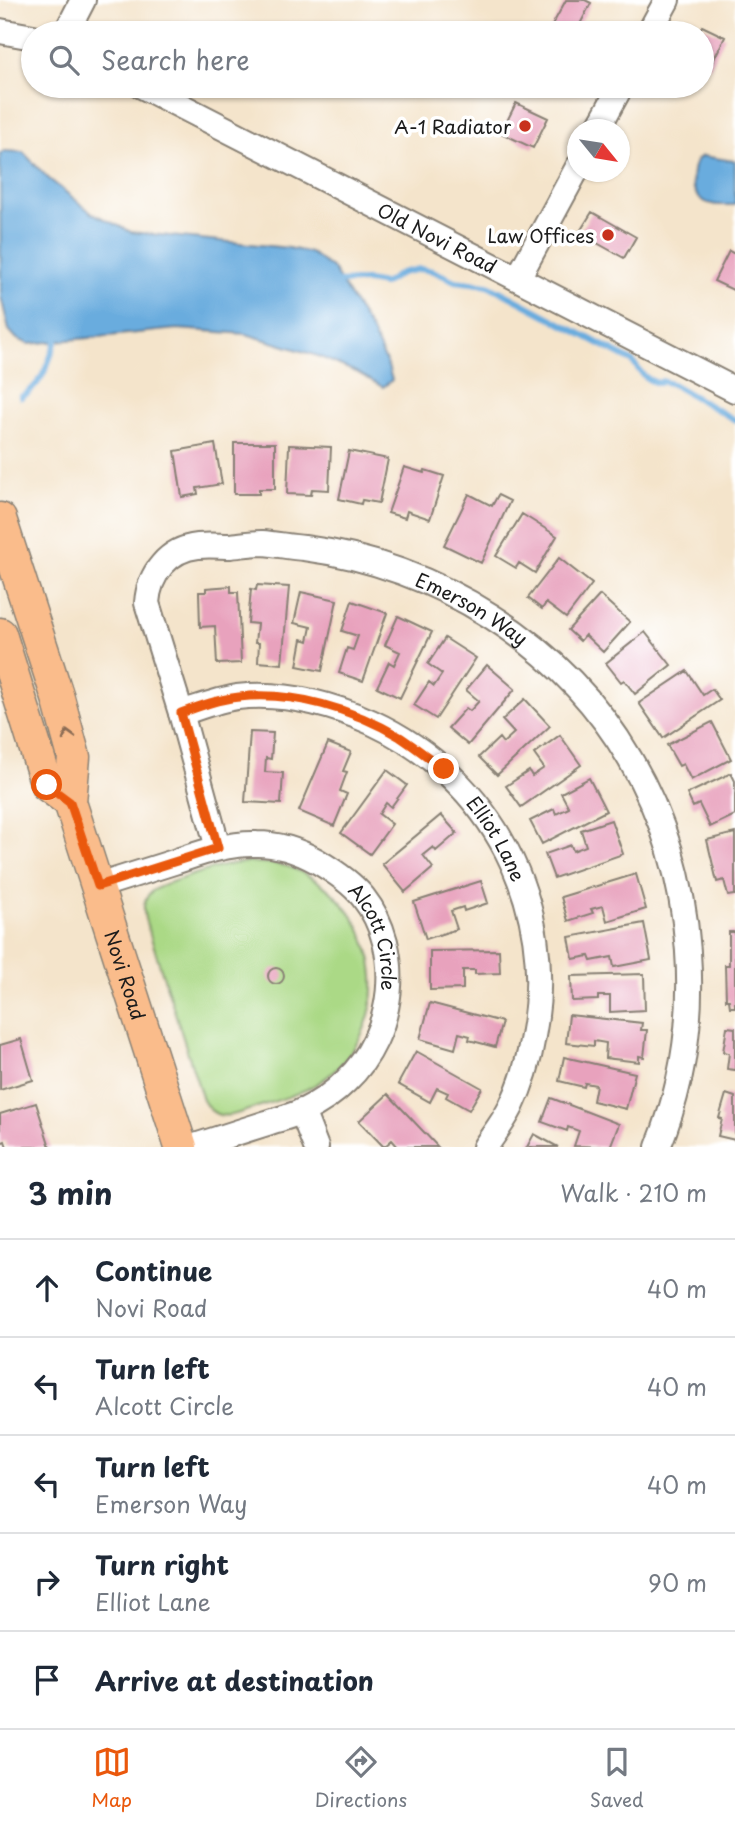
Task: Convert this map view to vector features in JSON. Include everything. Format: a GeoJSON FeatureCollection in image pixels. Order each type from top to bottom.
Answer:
{"type":"FeatureCollection","features":[{"type":"Feature","properties":{"kind":"main road","name":"Novi Road"},"geometry":{"type":"LineString","coordinates":[[0,519],[54,685],[74,757],[70,802],[181,1147]]}},
{"type":"Feature","properties":{"kind":"main road","name":"Novi Road"},"geometry":{"type":"LineString","coordinates":[[0,634],[47,785],[70,802]]}},
{"type":"Feature","properties":{"kind":"street"},"geometry":{"type":"LineString","coordinates":[[72,21],[83,0]]}},
{"type":"Feature","properties":{"kind":"street"},"geometry":{"type":"LineString","coordinates":[[656,21],[667,0]]}},
{"type":"Feature","properties":{"kind":"street"},"geometry":{"type":"LineString","coordinates":[[0,31],[21,35]]}},
{"type":"Feature","properties":{"kind":"street","name":"Old Novi Road"},"geometry":{"type":"LineString","coordinates":[[166,98],[735,390]]}},
{"type":"Feature","properties":{"kind":"street"},"geometry":{"type":"LineString","coordinates":[[603,119],[614,98]]}},
{"type":"Feature","properties":{"kind":"street"},"geometry":{"type":"LineString","coordinates":[[518,278],[570,182]]}},
{"type":"Feature","properties":{"kind":"street","name":"Emerson Way"},"geometry":{"type":"LineString","coordinates":[[218,848],[147,603],[154,574],[167,559],[186,548],[263,543],[337,553],[401,571],[447,591],[486,613],[525,640],[587,698],[630,759],[661,827],[682,898],[689,977],[681,1067],[658,1147]]}},
{"type":"Feature","properties":{"kind":"street","name":"Elliot Lane"},"geometry":{"type":"LineString","coordinates":[[181,713],[219,700],[259,696],[308,702],[354,714],[398,736],[435,762],[467,792],[486,817],[512,861],[528,900],[538,952],[539,984],[537,1018],[525,1070],[511,1107],[485,1147]]}},
{"type":"Feature","properties":{"kind":"street","name":"Alcott Circle"},"geometry":{"type":"LineString","coordinates":[[98,886],[218,848],[240,844],[267,845],[312,858],[348,882],[363,897],[383,937],[389,960],[387,1005],[364,1059],[344,1083],[302,1111],[192,1147]]}},
{"type":"Feature","properties":{"kind":"street"},"geometry":{"type":"LineString","coordinates":[[302,1111],[316,1147]]}},
{"type":"Feature","properties":{"kind":"green space"},"geometry":{"type":"Polygon","coordinates":[[[250,862],[292,868],[319,883],[341,902],[358,926],[369,952],[373,980],[371,1009],[361,1036],[334,1072],[291,1096],[226,1116],[208,1108],[203,1100],[145,919],[144,905],[150,893],[164,885],[221,867],[250,862]]]}},
{"type":"Feature","properties":{"kind":"water"},"geometry":{"type":"Polygon","coordinates":[[[4,151],[23,152],[48,178],[92,213],[131,232],[289,248],[311,253],[333,269],[372,332],[392,380],[383,387],[318,356],[246,334],[177,329],[29,344],[17,339],[9,330],[1,297],[0,154],[4,151]]]}},
{"type":"Feature","properties":{"kind":"water"},"geometry":{"type":"Polygon","coordinates":[[[702,156],[735,161],[735,205],[710,204],[701,200],[695,192],[693,169],[702,156]]]}},
{"type":"Feature","properties":{"kind":"building"},"geometry":{"type":"Polygon","coordinates":[[[566,0],[585,0],[591,3],[582,21],[555,21],[566,0]]]}},
{"type":"Feature","properties":{"kind":"building"},"geometry":{"type":"Polygon","coordinates":[[[714,32],[725,37],[714,59],[714,32]]]}},
{"type":"Feature","properties":{"kind":"building","name":"A-1 Radiator"},"geometry":{"type":"Polygon","coordinates":[[[516,103],[548,118],[533,148],[501,133],[516,103]]]}},
{"type":"Feature","properties":{"kind":"building","name":"Law Offices"},"geometry":{"type":"Polygon","coordinates":[[[592,212],[636,237],[624,258],[579,233],[592,212]]]}},
{"type":"Feature","properties":{"kind":"building"},"geometry":{"type":"Polygon","coordinates":[[[729,251],[735,254],[735,291],[714,281],[729,251]]]}},
{"type":"Feature","properties":{"kind":"building"},"geometry":{"type":"Polygon","coordinates":[[[234,443],[275,443],[275,489],[259,489],[259,494],[234,494],[234,443]]]}},
{"type":"Feature","properties":{"kind":"building"},"geometry":{"type":"Polygon","coordinates":[[[215,444],[222,484],[197,488],[198,494],[182,497],[175,451],[215,444]]]}},
{"type":"Feature","properties":{"kind":"building"},"geometry":{"type":"Polygon","coordinates":[[[289,445],[331,447],[329,490],[312,489],[311,495],[287,494],[289,445]]]}},
{"type":"Feature","properties":{"kind":"building"},"geometry":{"type":"Polygon","coordinates":[[[349,451],[388,459],[379,503],[362,500],[361,504],[339,499],[349,451]]]}},
{"type":"Feature","properties":{"kind":"building"},"geometry":{"type":"Polygon","coordinates":[[[404,467],[444,476],[430,519],[407,511],[405,518],[388,513],[404,467]]]}},
{"type":"Feature","properties":{"kind":"building"},"geometry":{"type":"Polygon","coordinates":[[[469,494],[492,506],[498,495],[510,501],[481,563],[444,545],[469,494]]]}},
{"type":"Feature","properties":{"kind":"building"},"geometry":{"type":"Polygon","coordinates":[[[522,514],[557,536],[535,573],[519,563],[516,568],[496,556],[522,514]]]}},
{"type":"Feature","properties":{"kind":"building"},"geometry":{"type":"Polygon","coordinates":[[[559,558],[592,584],[566,618],[546,603],[542,609],[528,598],[559,558]]]}},
{"type":"Feature","properties":{"kind":"building"},"geometry":{"type":"Polygon","coordinates":[[[257,585],[289,587],[282,664],[258,662],[259,643],[255,643],[257,624],[248,623],[251,589],[256,590],[257,585]]]}},
{"type":"Feature","properties":{"kind":"building"},"geometry":{"type":"Polygon","coordinates":[[[231,586],[231,592],[238,592],[241,663],[217,664],[215,626],[200,627],[199,592],[206,592],[206,588],[231,586]]]}},
{"type":"Feature","properties":{"kind":"building"},"geometry":{"type":"Polygon","coordinates":[[[301,592],[337,600],[322,671],[297,666],[302,639],[308,641],[311,627],[294,623],[301,592]]]}},
{"type":"Feature","properties":{"kind":"building"},"geometry":{"type":"Polygon","coordinates":[[[600,595],[630,622],[603,652],[585,635],[580,641],[568,630],[600,595]]]}},
{"type":"Feature","properties":{"kind":"building"},"geometry":{"type":"Polygon","coordinates":[[[352,601],[387,613],[363,681],[339,673],[347,648],[353,650],[358,636],[342,631],[352,601]]]}},
{"type":"Feature","properties":{"kind":"building"},"geometry":{"type":"Polygon","coordinates":[[[398,616],[432,632],[400,698],[377,687],[389,662],[394,665],[400,652],[385,645],[398,616]]]}},
{"type":"Feature","properties":{"kind":"building"},"geometry":{"type":"Polygon","coordinates":[[[645,632],[671,665],[635,694],[606,663],[645,632]]]}},
{"type":"Feature","properties":{"kind":"building"},"geometry":{"type":"Polygon","coordinates":[[[445,638],[476,658],[436,719],[414,705],[429,682],[434,686],[442,674],[428,664],[445,638]]]}},
{"type":"Feature","properties":{"kind":"building"},"geometry":{"type":"Polygon","coordinates":[[[487,665],[515,689],[468,745],[448,728],[466,708],[470,711],[479,701],[466,690],[487,665]]]}},
{"type":"Feature","properties":{"kind":"building"},"geometry":{"type":"Polygon","coordinates":[[[687,671],[703,695],[712,689],[720,700],[663,738],[639,703],[687,671]]]}},
{"type":"Feature","properties":{"kind":"building"},"geometry":{"type":"Polygon","coordinates":[[[525,699],[550,726],[497,775],[479,757],[499,738],[503,743],[514,733],[502,720],[525,699]]]}},
{"type":"Feature","properties":{"kind":"building"},"geometry":{"type":"Polygon","coordinates":[[[712,722],[731,759],[691,780],[683,764],[679,766],[667,745],[712,722]]]}},
{"type":"Feature","properties":{"kind":"building"},"geometry":{"type":"Polygon","coordinates":[[[250,732],[273,733],[271,759],[266,758],[265,772],[283,773],[281,804],[245,802],[250,732]]]}},
{"type":"Feature","properties":{"kind":"building"},"geometry":{"type":"Polygon","coordinates":[[[560,735],[581,765],[521,807],[506,786],[529,771],[532,776],[544,768],[534,754],[560,735]]]}},
{"type":"Feature","properties":{"kind":"building"},"geometry":{"type":"Polygon","coordinates":[[[328,743],[351,752],[343,771],[347,772],[340,791],[347,794],[334,826],[299,811],[328,743]]]}},
{"type":"Feature","properties":{"kind":"building"},"geometry":{"type":"Polygon","coordinates":[[[387,770],[407,785],[391,807],[386,803],[379,814],[392,824],[370,854],[341,833],[387,770]]]}},
{"type":"Feature","properties":{"kind":"building"},"geometry":{"type":"Polygon","coordinates":[[[731,773],[735,781],[735,815],[710,827],[699,804],[693,807],[687,794],[731,773]]]}},
{"type":"Feature","properties":{"kind":"building"},"geometry":{"type":"Polygon","coordinates":[[[589,778],[606,811],[542,844],[530,821],[554,809],[556,814],[569,808],[561,793],[589,778]]]}},
{"type":"Feature","properties":{"kind":"building"},"geometry":{"type":"Polygon","coordinates":[[[441,815],[457,833],[436,851],[433,847],[423,855],[433,868],[405,892],[382,864],[441,815]]]}},
{"type":"Feature","properties":{"kind":"building"},"geometry":{"type":"Polygon","coordinates":[[[611,820],[623,854],[554,878],[545,854],[571,845],[573,851],[586,846],[581,830],[611,820]]]}},
{"type":"Feature","properties":{"kind":"building"},"geometry":{"type":"Polygon","coordinates":[[[735,833],[735,895],[728,896],[724,880],[717,882],[707,840],[735,833]]]}},
{"type":"Feature","properties":{"kind":"building"},"geometry":{"type":"Polygon","coordinates":[[[636,874],[646,909],[607,921],[603,906],[591,909],[593,913],[568,921],[561,897],[636,874]]]}},
{"type":"Feature","properties":{"kind":"building"},"geometry":{"type":"Polygon","coordinates":[[[481,881],[488,903],[464,911],[463,907],[451,911],[457,929],[426,939],[414,902],[481,881]]]}},
{"type":"Feature","properties":{"kind":"building"},"geometry":{"type":"Polygon","coordinates":[[[644,923],[651,960],[614,967],[612,957],[591,961],[589,956],[573,959],[569,937],[644,923]]]}},
{"type":"Feature","properties":{"kind":"building"},"geometry":{"type":"Polygon","coordinates":[[[729,932],[735,932],[735,1007],[730,1007],[729,1000],[726,1000],[725,965],[729,965],[729,932]]]}},
{"type":"Feature","properties":{"kind":"building"},"geometry":{"type":"Polygon","coordinates":[[[499,950],[500,973],[475,974],[475,970],[463,970],[463,989],[430,990],[430,951],[499,950]]]}},
{"type":"Feature","properties":{"kind":"building"},"geometry":{"type":"Polygon","coordinates":[[[276,968],[282,970],[282,982],[276,984],[270,982],[268,976],[270,970],[276,968]]]}},
{"type":"Feature","properties":{"kind":"building"},"geometry":{"type":"Polygon","coordinates":[[[644,974],[645,1010],[610,1012],[610,996],[598,996],[598,1000],[572,1001],[571,976],[644,974]]]}},
{"type":"Feature","properties":{"kind":"building"},"geometry":{"type":"Polygon","coordinates":[[[430,1003],[502,1022],[495,1047],[469,1040],[470,1036],[459,1033],[455,1049],[420,1039],[430,1003]]]}},
{"type":"Feature","properties":{"kind":"building"},"geometry":{"type":"Polygon","coordinates":[[[569,1015],[642,1023],[641,1030],[647,1030],[644,1057],[639,1056],[639,1062],[605,1058],[606,1043],[594,1041],[594,1046],[566,1043],[569,1015]]]}},
{"type":"Feature","properties":{"kind":"building"},"geometry":{"type":"Polygon","coordinates":[[[727,1027],[735,1028],[735,1070],[727,1069],[729,1053],[723,1052],[727,1027]]]}},
{"type":"Feature","properties":{"kind":"building"},"geometry":{"type":"Polygon","coordinates":[[[21,1039],[33,1080],[0,1090],[0,1045],[21,1039]]]}},
{"type":"Feature","properties":{"kind":"building"},"geometry":{"type":"Polygon","coordinates":[[[416,1051],[482,1088],[469,1110],[446,1097],[448,1093],[437,1088],[430,1102],[398,1084],[416,1051]]]}},
{"type":"Feature","properties":{"kind":"building"},"geometry":{"type":"Polygon","coordinates":[[[564,1057],[635,1073],[626,1109],[593,1101],[596,1085],[585,1083],[584,1087],[559,1081],[564,1057]]]}},
{"type":"Feature","properties":{"kind":"building"},"geometry":{"type":"Polygon","coordinates":[[[388,1094],[438,1147],[398,1147],[392,1140],[384,1147],[359,1121],[388,1094]]]}},
{"type":"Feature","properties":{"kind":"building"},"geometry":{"type":"Polygon","coordinates":[[[726,1094],[735,1097],[735,1140],[718,1136],[722,1119],[719,1118],[726,1094]]]}},
{"type":"Feature","properties":{"kind":"building"},"geometry":{"type":"Polygon","coordinates":[[[551,1098],[619,1124],[610,1147],[574,1146],[579,1131],[568,1127],[567,1131],[542,1122],[551,1098]]]}},
{"type":"Feature","properties":{"kind":"building"},"geometry":{"type":"Polygon","coordinates":[[[36,1103],[50,1147],[7,1147],[5,1141],[0,1143],[0,1114],[36,1103]]]}},
{"type":"Feature","properties":{"kind":"building"},"geometry":{"type":"Polygon","coordinates":[[[534,1134],[558,1147],[527,1147],[534,1134]]]}},
{"type":"Feature","properties":{"kind":"waterway"},"geometry":{"type":"LineString","coordinates":[[334,282],[367,281],[384,284],[401,273],[420,269],[433,271],[455,281],[488,285],[632,361],[651,381],[672,384],[735,420]]}},
{"type":"Feature","properties":{"kind":"waterway"},"geometry":{"type":"LineString","coordinates":[[21,397],[41,378],[58,335]]}},
{"type":"Feature","properties":{"kind":"place","name":"A-1 Radiator"},"geometry":{"type":"Point","coordinates":[525,126]}},
{"type":"Feature","properties":{"kind":"place","name":"Law Offices"},"geometry":{"type":"Point","coordinates":[608,235]}},
{"type":"Feature","properties":{"kind":"route"},"geometry":{"type":"LineString","coordinates":[[47,785],[70,802],[98,886],[218,848],[181,713],[219,700],[259,696],[283,698],[354,714],[398,736],[444,769]]}}]}
